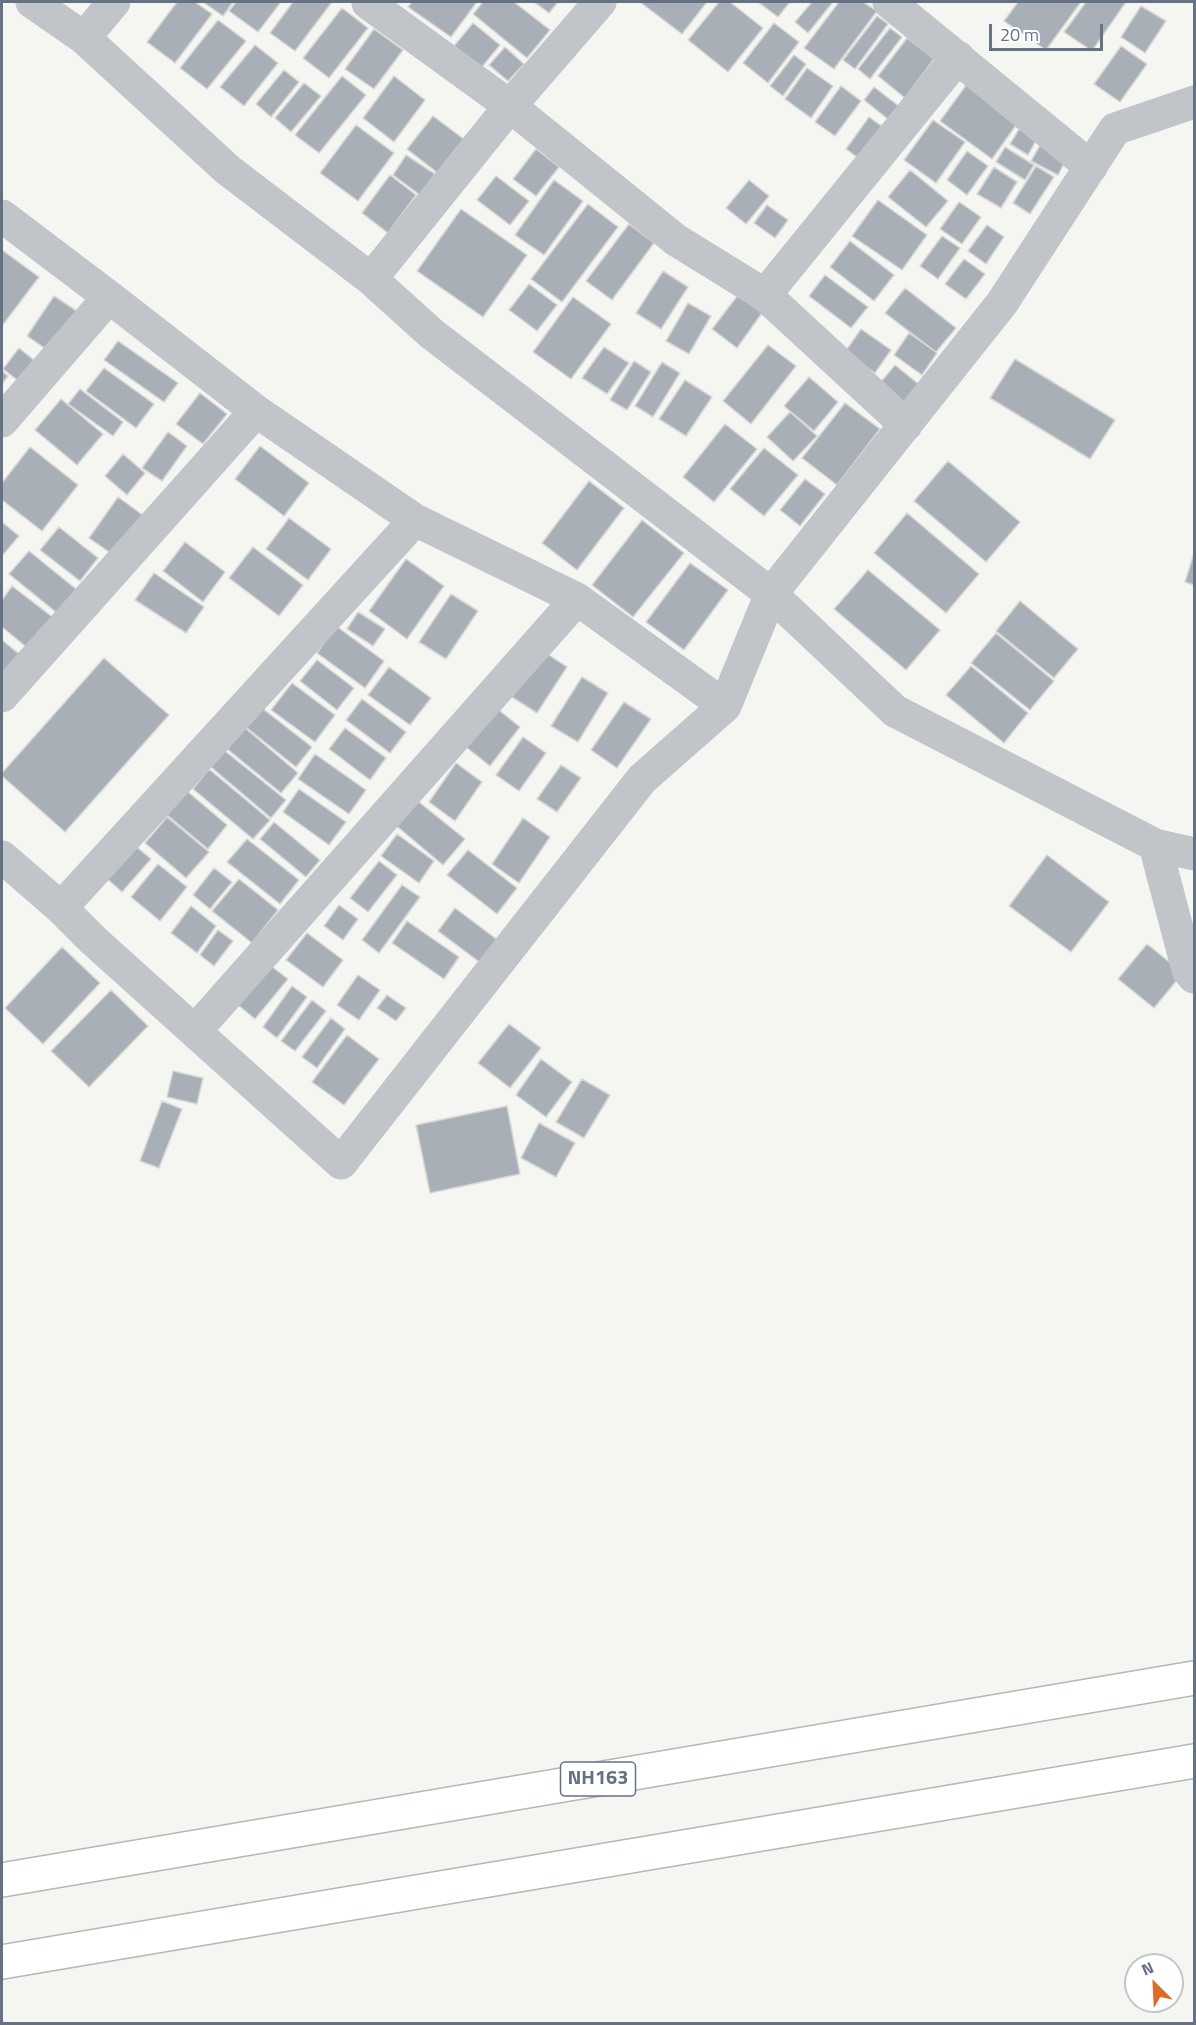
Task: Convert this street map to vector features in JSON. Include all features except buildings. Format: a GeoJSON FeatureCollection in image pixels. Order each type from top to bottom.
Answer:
{"type":"FeatureCollection","features":[{"type":"Feature","properties":{"kind":"highway","name":"NH163"},"geometry":{"type":"LineString","coordinates":[[2,1880],[1194,1678]]}},
{"type":"Feature","properties":{"kind":"highway"},"geometry":{"type":"LineString","coordinates":[[2,1962],[1194,1761]]}},
{"type":"Feature","properties":{"kind":"street"},"geometry":{"type":"LineString","coordinates":[[32,2],[84,38],[228,170],[371,279],[432,334],[771,594],[895,711],[1155,845],[1194,854]]}},
{"type":"Feature","properties":{"kind":"street"},"geometry":{"type":"LineString","coordinates":[[84,38],[114,2]]}},
{"type":"Feature","properties":{"kind":"street"},"geometry":{"type":"LineString","coordinates":[[368,2],[510,106],[676,240],[765,295],[906,425]]}},
{"type":"Feature","properties":{"kind":"street"},"geometry":{"type":"LineString","coordinates":[[371,279],[510,106],[600,2]]}},
{"type":"Feature","properties":{"kind":"street"},"geometry":{"type":"LineString","coordinates":[[889,2],[1091,167]]}},
{"type":"Feature","properties":{"kind":"street"},"geometry":{"type":"LineString","coordinates":[[765,295],[958,57]]}},
{"type":"Feature","properties":{"kind":"street"},"geometry":{"type":"LineString","coordinates":[[2,857],[341,1163],[642,779],[725,706],[771,594],[1002,303],[1115,129],[1194,102]]}},
{"type":"Feature","properties":{"kind":"street"},"geometry":{"type":"LineString","coordinates":[[2,216],[256,411],[415,520],[577,599],[725,706]]}},
{"type":"Feature","properties":{"kind":"street"},"geometry":{"type":"LineString","coordinates":[[2,421],[109,297]]}},
{"type":"Feature","properties":{"kind":"street"},"geometry":{"type":"LineString","coordinates":[[2,696],[256,411]]}},
{"type":"Feature","properties":{"kind":"street"},"geometry":{"type":"LineString","coordinates":[[61,908],[415,520]]}},
{"type":"Feature","properties":{"kind":"street"},"geometry":{"type":"LineString","coordinates":[[195,1031],[577,599]]}},
{"type":"Feature","properties":{"kind":"street"},"geometry":{"type":"LineString","coordinates":[[1155,845],[1188,970],[1194,977]]}}]}
